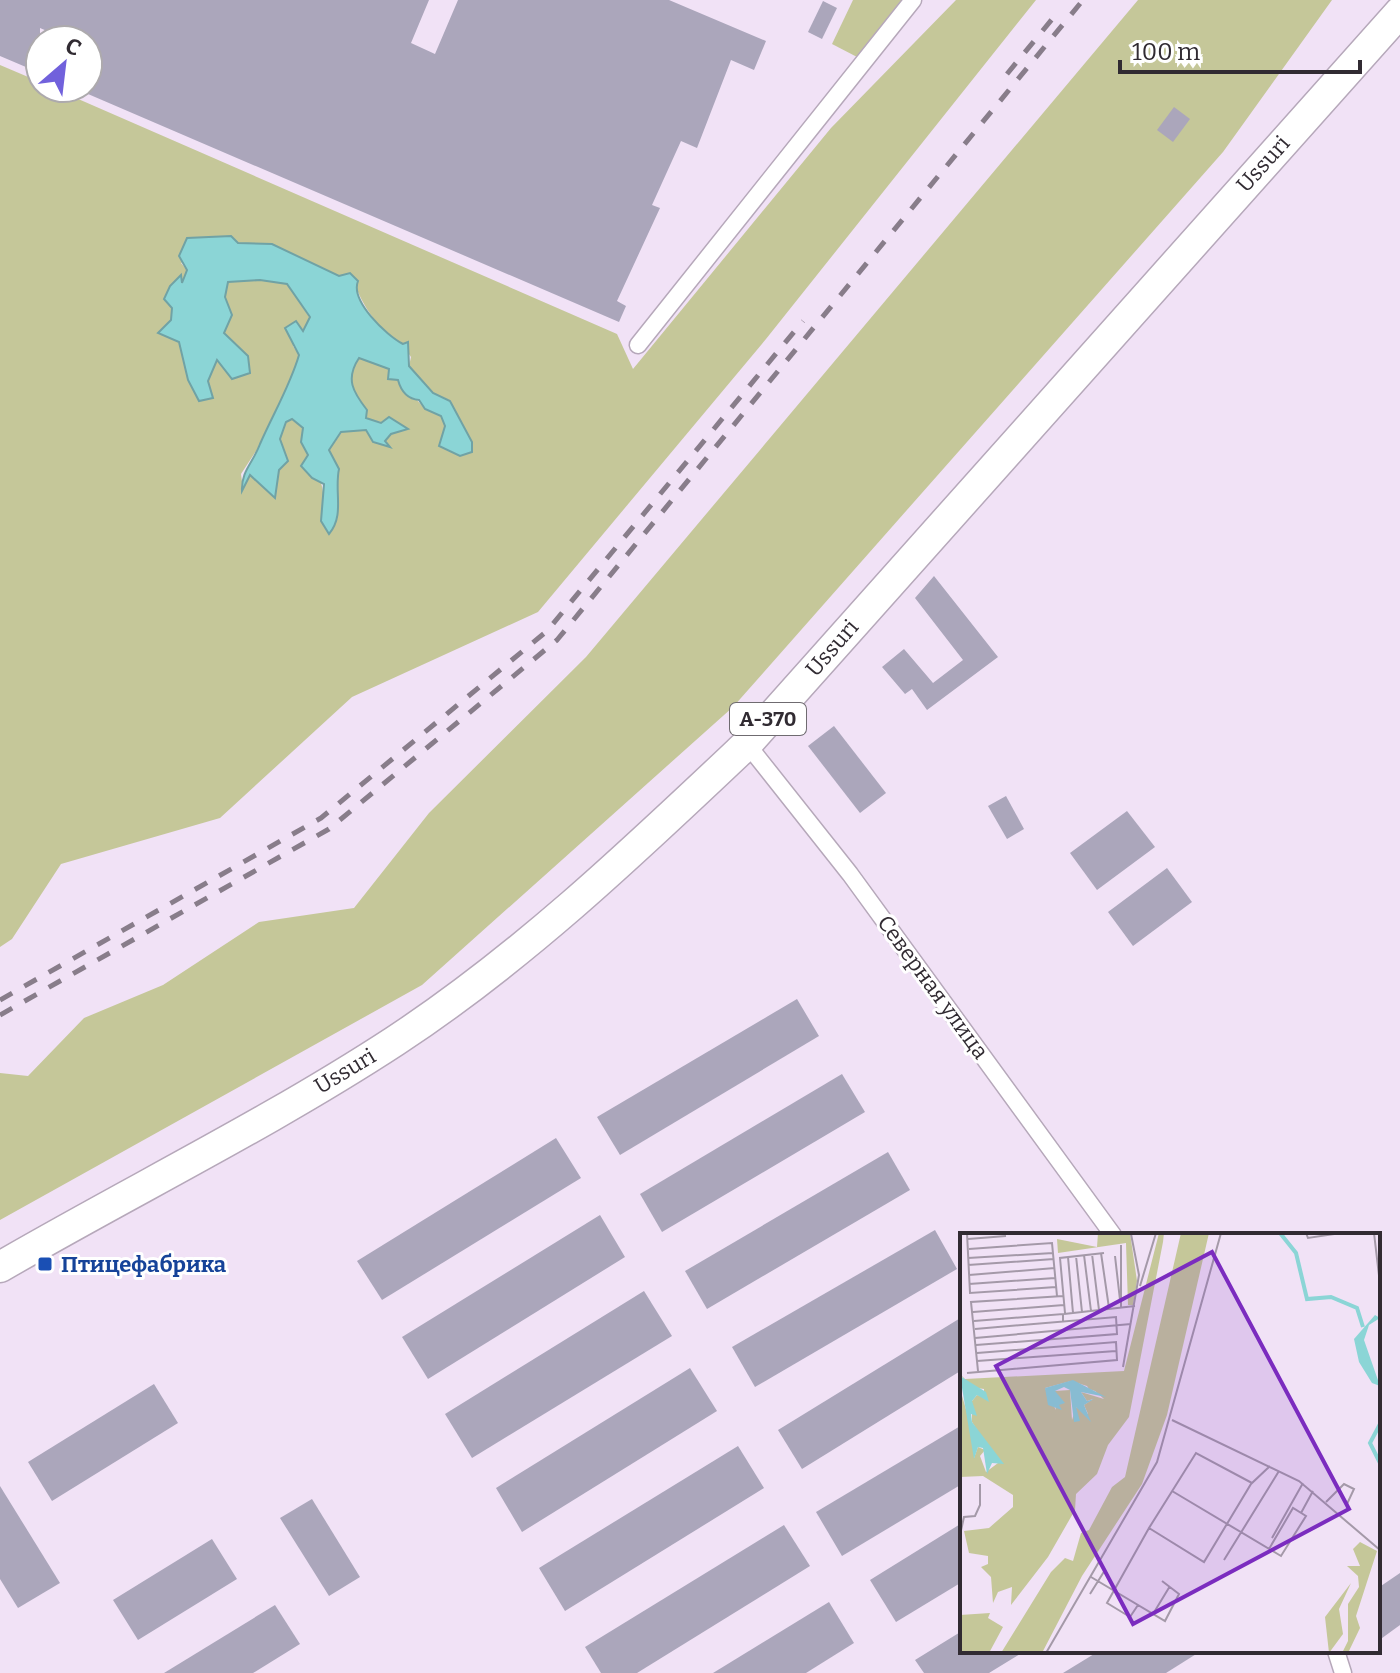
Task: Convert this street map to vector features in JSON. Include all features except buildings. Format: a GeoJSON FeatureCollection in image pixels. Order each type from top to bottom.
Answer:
{"type":"FeatureCollection","features":[{"type":"Feature","properties":{"kind":"highway","name":"Ussuri"},"geometry":{"type":"LineString","coordinates":[[0,1267],[396,1041],[556,917],[652,835],[747,744],[1400,12]]}},
{"type":"Feature","properties":{"kind":"street"},"geometry":{"type":"LineString","coordinates":[[638,345],[863,67],[913,0]]}},
{"type":"Feature","properties":{"kind":"street"},"geometry":{"type":"LineString","coordinates":[[863,67],[926,0]]}},
{"type":"Feature","properties":{"kind":"street","name":"Северная улица"},"geometry":{"type":"LineString","coordinates":[[747,744],[850,874],[1112,1233]]}},
{"type":"Feature","properties":{"kind":"street"},"geometry":{"type":"LineString","coordinates":[[1337,1653],[1343,1673]]}},
{"type":"Feature","properties":{"kind":"shaded area"},"geometry":{"type":"Polygon","coordinates":[[[853,0],[907,0],[859,58],[832,44],[853,0]]]}},
{"type":"Feature","properties":{"kind":"shaded area"},"geometry":{"type":"Polygon","coordinates":[[[956,0],[1036,0],[766,339],[538,612],[352,697],[220,818],[61,864],[12,939],[0,947],[0,65],[24,75],[24,104],[90,104],[617,334],[633,369],[831,128],[956,0]],[[231,236],[181,263],[187,270],[182,285],[181,276],[171,320],[159,332],[179,342],[188,380],[212,398],[208,381],[217,360],[248,356],[224,333],[232,315],[225,297],[228,282],[260,280],[287,284],[310,318],[293,346],[299,355],[292,379],[260,445],[241,474],[243,489],[250,475],[275,498],[279,470],[288,461],[280,439],[286,421],[292,419],[303,427],[304,446],[320,481],[323,500],[335,487],[339,469],[329,450],[342,432],[366,430],[384,441],[391,434],[407,429],[365,418],[367,410],[352,385],[352,372],[359,358],[389,369],[425,409],[441,416],[460,456],[451,401],[433,393],[409,366],[411,357],[374,319],[350,273],[339,276],[272,244],[238,243],[231,236]]]}},
{"type":"Feature","properties":{"kind":"shaded area"},"geometry":{"type":"Polygon","coordinates":[[[1138,0],[1332,0],[1223,152],[733,707],[422,985],[0,1220],[0,1073],[28,1076],[84,1018],[163,985],[259,922],[354,908],[429,813],[586,657],[1138,0]]]}},
{"type":"Feature","properties":{"kind":"shaded area"},"geometry":{"type":"Polygon","coordinates":[[[231,236],[238,243],[272,244],[339,276],[350,273],[358,281],[359,298],[371,317],[396,340],[403,344],[408,342],[409,366],[433,393],[450,401],[472,442],[472,452],[460,456],[439,446],[445,426],[441,416],[408,396],[398,380],[388,379],[389,369],[359,358],[352,372],[352,385],[367,410],[366,418],[381,423],[389,417],[408,429],[391,434],[385,441],[390,447],[373,442],[366,430],[341,432],[329,450],[339,469],[337,519],[329,534],[321,521],[324,484],[312,478],[301,466],[308,455],[301,442],[303,428],[292,419],[286,422],[280,439],[288,461],[279,470],[275,498],[250,475],[242,491],[245,472],[286,389],[299,355],[285,328],[296,321],[303,331],[310,317],[287,284],[260,280],[228,282],[225,297],[232,315],[224,333],[248,356],[250,373],[232,379],[217,360],[208,381],[213,398],[199,401],[188,380],[179,342],[158,333],[171,320],[172,308],[164,299],[170,286],[181,275],[182,283],[187,270],[179,256],[187,238],[231,236]]]}},
{"type":"Feature","properties":{"kind":"railway"},"geometry":{"type":"LineString","coordinates":[[0,1015],[329,829],[557,640],[1083,0]]}},
{"type":"Feature","properties":{"kind":"railway"},"geometry":{"type":"LineString","coordinates":[[1007,74],[1058,12]]}},
{"type":"Feature","properties":{"kind":"railway"},"geometry":{"type":"LineString","coordinates":[[0,1000],[321,818],[547,631],[803,321]]}},
{"type":"Feature","properties":{"kind":"place","name":"Птицефабрика"},"geometry":{"type":"Point","coordinates":[45,1264]}}]}
